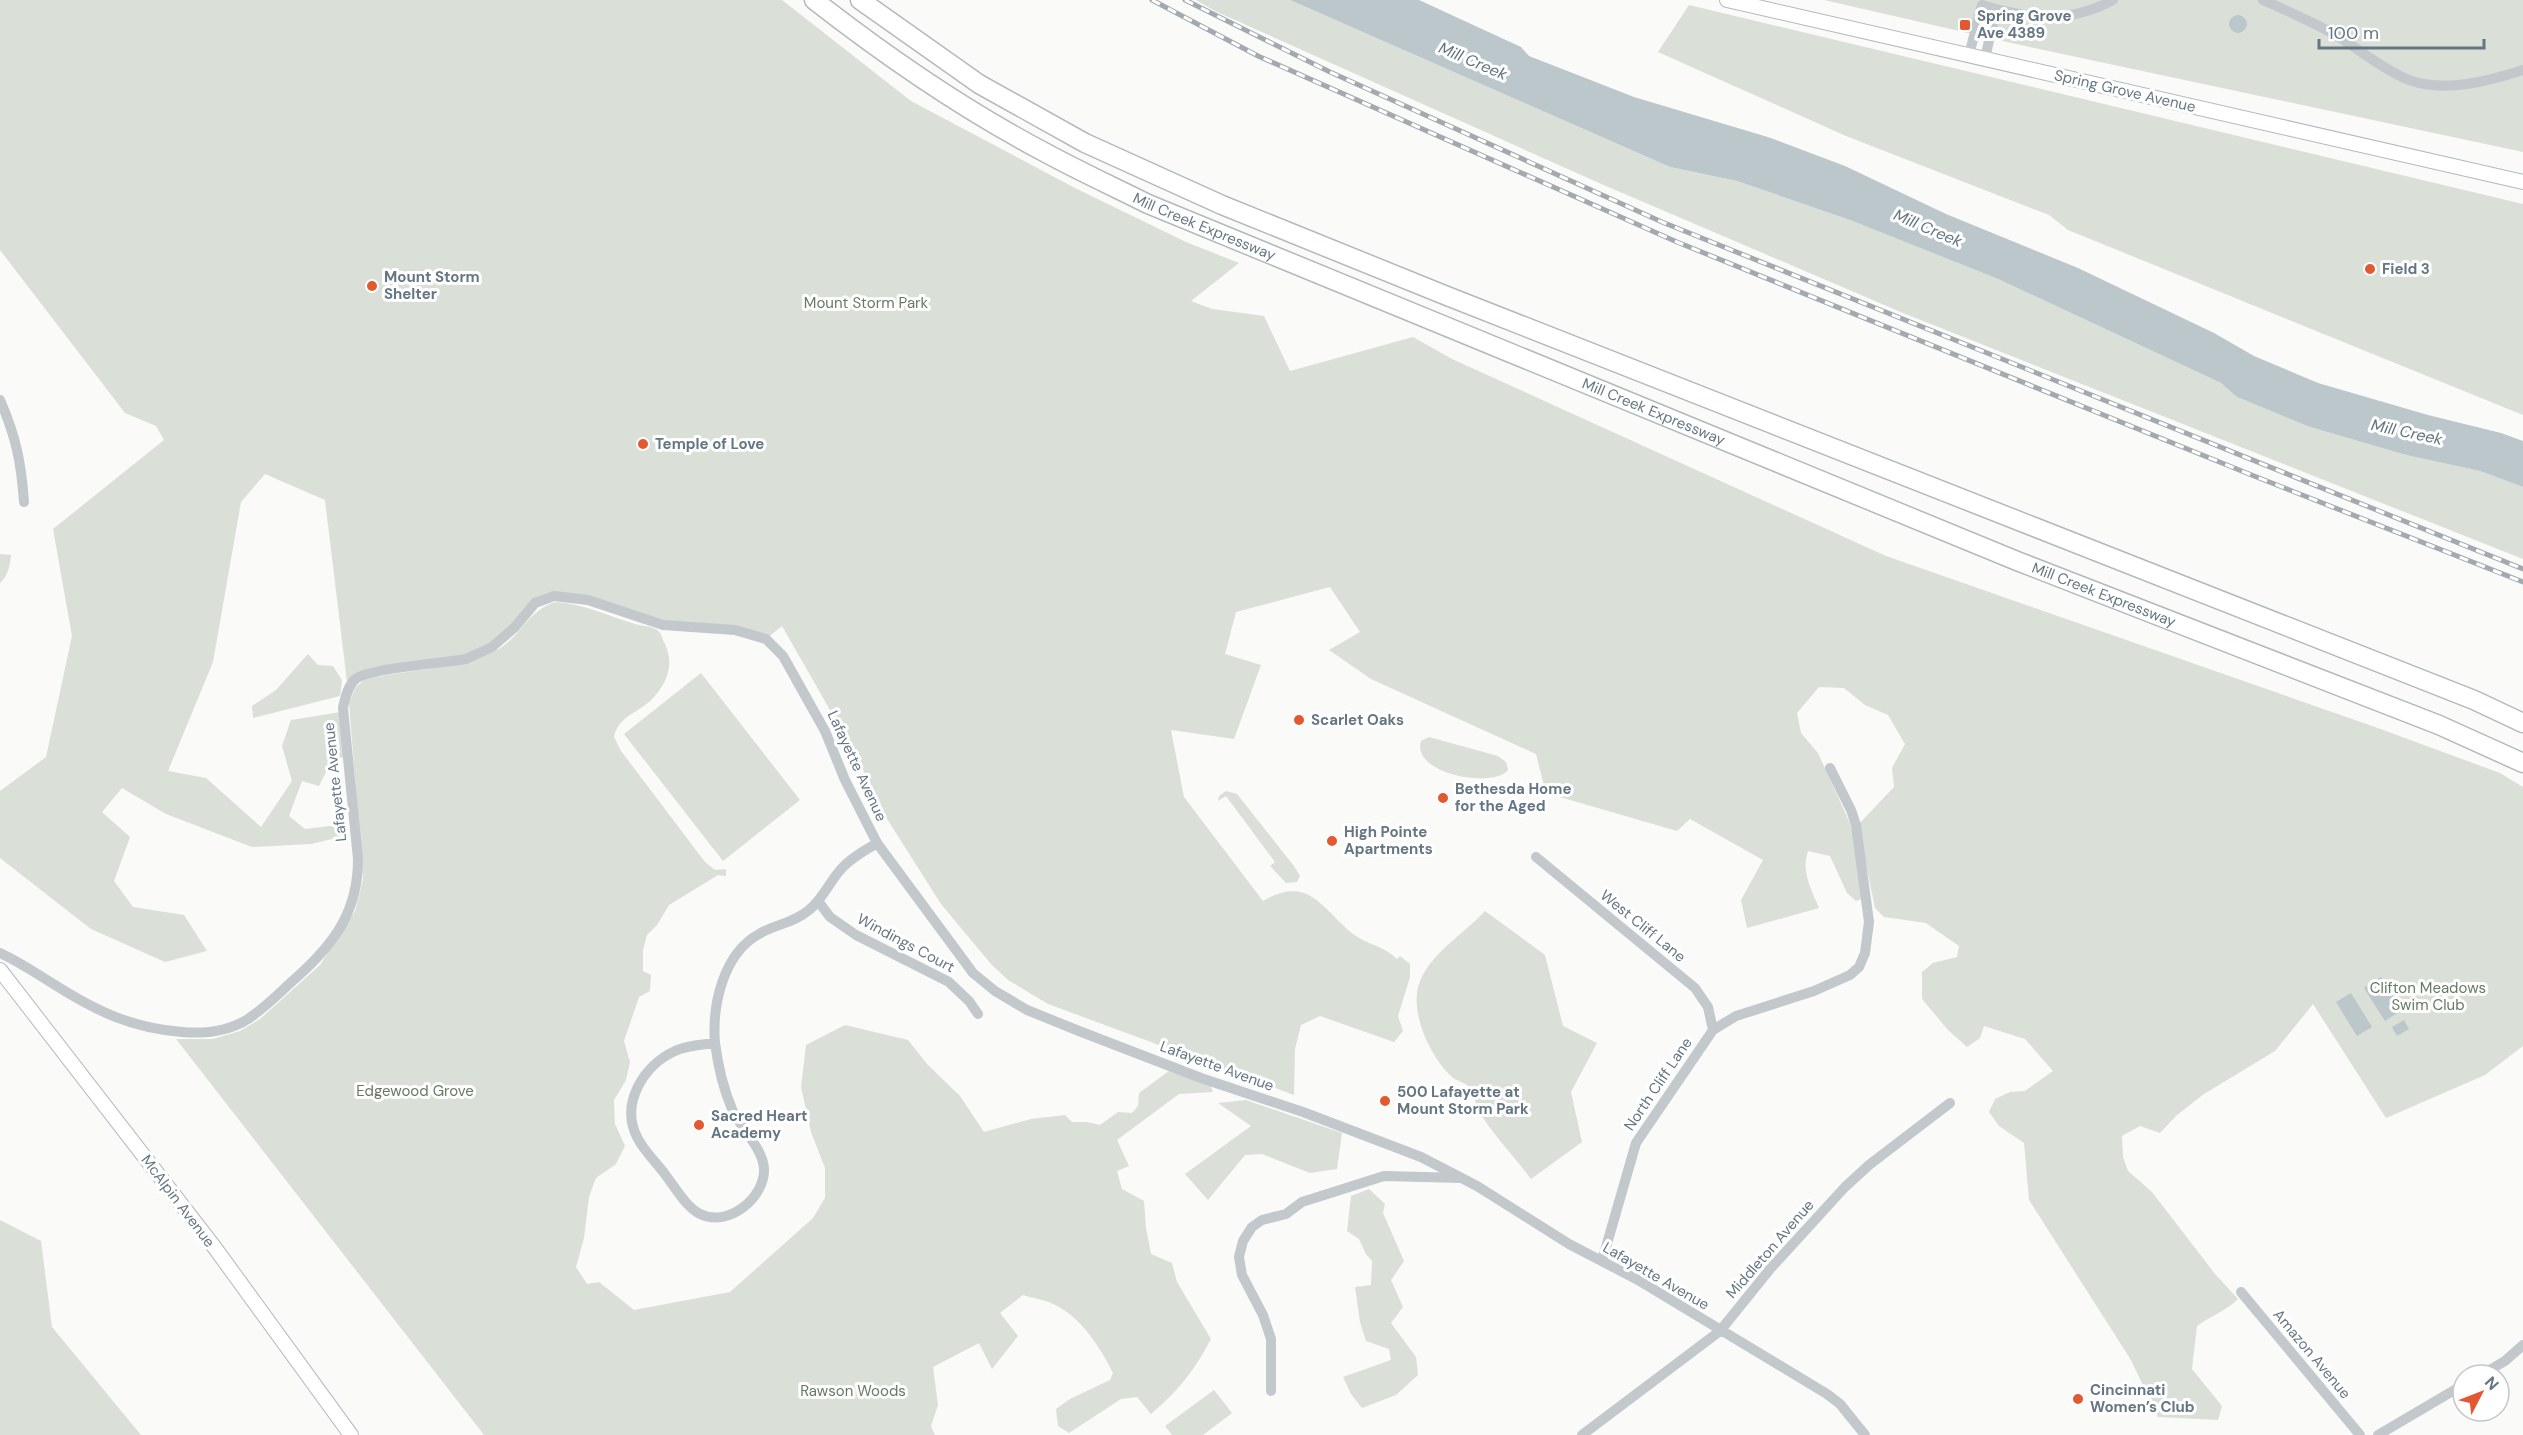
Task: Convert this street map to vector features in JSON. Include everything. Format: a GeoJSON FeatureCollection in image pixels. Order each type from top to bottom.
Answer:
{"type":"FeatureCollection","features":[{"type":"Feature","properties":{"kind":"highway","name":"Mill Creek Expressway"},"geometry":{"type":"LineString","coordinates":[[814,0],[877,49],[962,105],[1046,153],[1148,204],[2006,556],[2439,725],[2523,763]]}},
{"type":"Feature","properties":{"kind":"highway","name":"Mill Creek Expressway"},"geometry":{"type":"LineString","coordinates":[[860,0],[980,84],[1085,143],[1222,205],[1446,296],[2474,700],[2523,723]]}},
{"type":"Feature","properties":{"kind":"main road","name":"Spring Grove Avenue"},"geometry":{"type":"LineString","coordinates":[[1726,0],[2523,182]]}},
{"type":"Feature","properties":{"kind":"main road","name":"McAlpin Avenue"},"geometry":{"type":"LineString","coordinates":[[0,970],[215,1248],[351,1435]]}},
{"type":"Feature","properties":{"kind":"street"},"geometry":{"type":"LineString","coordinates":[[1969,55],[1982,5],[2043,18],[2066,17],[2087,12],[2113,0]]}},
{"type":"Feature","properties":{"kind":"street"},"geometry":{"type":"LineString","coordinates":[[2263,0],[2315,24],[2411,81],[2446,86],[2492,80],[2523,70]]}},
{"type":"Feature","properties":{"kind":"street"},"geometry":{"type":"LineString","coordinates":[[1985,59],[1993,22],[2000,10]]}},
{"type":"Feature","properties":{"kind":"street"},"geometry":{"type":"LineString","coordinates":[[0,400],[20,456],[24,502]]}},
{"type":"Feature","properties":{"kind":"street","name":"Lafayette Avenue"},"geometry":{"type":"LineString","coordinates":[[0,953],[17,960],[70,995],[116,1018],[144,1028],[190,1033],[213,1032],[248,1019],[317,958],[342,925],[356,894],[358,860],[343,708],[348,690],[356,679],[376,673],[466,659],[479,654],[504,638],[535,603],[554,596],[588,600],[663,625],[735,630],[766,639],[783,656],[825,731],[845,780],[877,843],[973,973],[995,991],[1027,1010],[1201,1078],[1303,1112],[1421,1157],[1463,1178],[1569,1244],[1638,1280],[1827,1394],[1840,1404],[1865,1435]]}},
{"type":"Feature","properties":{"kind":"street","name":"North Cliff Lane"},"geometry":{"type":"LineString","coordinates":[[1602,1261],[1636,1143],[1713,1030],[1736,1016],[1814,991],[1850,975],[1858,967],[1865,953],[1869,922],[1856,825],[1830,768]]}},
{"type":"Feature","properties":{"kind":"street"},"geometry":{"type":"LineString","coordinates":[[715,1043],[677,1050],[653,1066],[637,1088],[631,1112],[637,1138],[689,1205],[702,1215],[710,1216],[734,1212],[749,1203],[760,1189],[764,1168],[760,1154],[732,1109],[725,1092],[715,1043],[716,1004],[728,971],[738,953],[757,935],[799,918],[818,901],[843,866],[877,843]]}},
{"type":"Feature","properties":{"kind":"street","name":"West Cliff Lane"},"geometry":{"type":"LineString","coordinates":[[1536,857],[1695,988],[1708,1007],[1713,1030]]}},
{"type":"Feature","properties":{"kind":"street","name":"Windings Court"},"geometry":{"type":"LineString","coordinates":[[818,901],[830,917],[848,930],[950,982],[978,1014]]}},
{"type":"Feature","properties":{"kind":"street","name":"Middleton Avenue"},"geometry":{"type":"LineString","coordinates":[[1582,1435],[1720,1331],[1758,1283],[1845,1186],[1876,1159],[1950,1103]]}},
{"type":"Feature","properties":{"kind":"street"},"geometry":{"type":"LineString","coordinates":[[1271,1391],[1271,1339],[1263,1315],[1242,1275],[1239,1257],[1252,1227],[1262,1220],[1286,1214],[1302,1202],[1384,1176],[1463,1178]]}},
{"type":"Feature","properties":{"kind":"street","name":"Amazon Avenue"},"geometry":{"type":"LineString","coordinates":[[2241,1292],[2360,1435]]}},
{"type":"Feature","properties":{"kind":"street"},"geometry":{"type":"LineString","coordinates":[[2502,1363],[2523,1345]]}},
{"type":"Feature","properties":{"kind":"street"},"geometry":{"type":"LineString","coordinates":[[2378,1435],[2451,1392]]}},
{"type":"Feature","properties":{"kind":"green space"},"geometry":{"type":"Polygon","coordinates":[[[0,0],[782,0],[911,101],[1075,188],[1186,242],[1239,263],[1191,301],[1212,309],[1264,316],[1290,371],[1413,337],[1452,359],[1886,556],[2500,773],[2523,787],[2523,1046],[2485,1075],[2386,1118],[2313,1004],[2275,1051],[2204,1094],[2177,1115],[2160,1133],[2140,1126],[2122,1136],[2123,1157],[2128,1171],[2152,1192],[2215,1274],[2238,1299],[2197,1326],[2192,1369],[2222,1406],[2218,1420],[2158,1417],[2131,1360],[2029,1200],[2024,1143],[1999,1126],[1989,1112],[1995,1099],[2010,1092],[2025,1091],[2053,1071],[2025,1039],[1984,1026],[1980,1038],[1967,1047],[1948,1030],[1922,999],[1922,972],[1933,963],[1957,957],[1959,946],[1926,923],[1884,917],[1875,908],[1858,825],[1894,787],[1892,768],[1905,744],[1888,715],[1865,705],[1844,688],[1819,687],[1797,713],[1801,733],[1818,753],[1849,821],[1854,836],[1862,899],[1856,901],[1847,893],[1830,856],[1808,851],[1806,873],[1819,908],[1747,928],[1741,900],[1763,860],[1690,819],[1677,831],[1546,793],[1536,754],[1371,679],[1329,650],[1360,632],[1330,587],[1236,612],[1225,654],[1261,665],[1234,739],[1171,730],[1184,797],[1263,901],[1292,891],[1304,893],[1323,905],[1353,934],[1387,951],[1397,959],[1400,956],[1410,964],[1410,977],[1398,1016],[1403,1031],[1394,1042],[1320,1016],[1301,1025],[1295,1049],[1294,1095],[1048,1004],[1008,980],[991,964],[941,904],[884,814],[858,759],[782,626],[766,639],[663,625],[611,608],[544,598],[479,654],[356,679],[348,690],[325,500],[265,474],[241,502],[213,662],[168,771],[206,778],[261,827],[292,781],[282,746],[291,720],[341,712],[344,756],[328,768],[319,786],[302,781],[289,816],[305,829],[339,825],[349,835],[311,844],[252,847],[166,814],[122,788],[102,812],[130,837],[114,881],[133,907],[184,915],[207,951],[165,962],[91,929],[0,858],[0,791],[46,757],[72,636],[53,529],[164,440],[156,426],[125,413],[0,250],[0,0]]]}},
{"type":"Feature","properties":{"kind":"green space"},"geometry":{"type":"Polygon","coordinates":[[[1196,0],[1290,0],[1670,167],[1737,181],[1850,220],[1998,279],[2221,383],[2237,397],[2310,427],[2406,455],[2480,471],[2523,487],[2523,559],[1903,313],[1599,183],[1215,11],[1196,0]]]}},
{"type":"Feature","properties":{"kind":"green space"},"geometry":{"type":"Polygon","coordinates":[[[1824,0],[2523,0],[2523,152],[2025,46],[1824,0]]]}},
{"type":"Feature","properties":{"kind":"green space"},"geometry":{"type":"Polygon","coordinates":[[[1689,5],[2523,204],[2523,415],[2068,230],[2049,215],[1846,136],[1658,52],[1689,5]]]}},
{"type":"Feature","properties":{"kind":"green space"},"geometry":{"type":"Polygon","coordinates":[[[0,554],[11,555],[7,574],[0,583],[0,554]]]}},
{"type":"Feature","properties":{"kind":"green space","name":"Edgewood Grove"},"geometry":{"type":"Polygon","coordinates":[[[556,602],[587,608],[652,628],[660,634],[669,656],[667,677],[660,690],[650,701],[620,724],[614,737],[621,751],[705,862],[715,870],[726,869],[726,876],[718,875],[669,905],[657,925],[647,935],[643,950],[643,971],[651,975],[650,991],[639,997],[624,1041],[630,1062],[626,1080],[614,1100],[615,1124],[625,1146],[616,1164],[596,1178],[589,1197],[584,1238],[576,1267],[587,1284],[599,1282],[634,1310],[730,1292],[813,1218],[825,1198],[825,1168],[811,1132],[801,1087],[806,1045],[845,1025],[908,1040],[927,1064],[960,1096],[984,1132],[1031,1119],[1065,1115],[1072,1122],[1100,1125],[1118,1112],[1132,1113],[1138,1106],[1139,1093],[1169,1071],[1209,1083],[1213,1092],[1179,1094],[1117,1140],[1129,1166],[1117,1171],[1122,1189],[1144,1201],[1151,1254],[1172,1263],[1177,1282],[1211,1339],[1185,1380],[1151,1414],[1137,1397],[1121,1399],[1069,1433],[1058,1426],[1056,1409],[1070,1399],[1110,1380],[1113,1373],[1088,1333],[1071,1315],[1044,1300],[1023,1295],[1000,1313],[1018,1336],[992,1369],[979,1343],[933,1367],[938,1405],[931,1426],[935,1435],[484,1435],[176,1039],[213,1039],[240,1031],[260,1019],[320,965],[355,911],[363,879],[349,703],[355,688],[364,680],[447,666],[495,651],[504,646],[538,611],[556,602]]]}},
{"type":"Feature","properties":{"kind":"green space"},"geometry":{"type":"Polygon","coordinates":[[[308,654],[318,665],[333,666],[342,680],[340,696],[253,718],[252,706],[276,690],[308,654]]]}},
{"type":"Feature","properties":{"kind":"green space"},"geometry":{"type":"Polygon","coordinates":[[[701,673],[800,800],[723,861],[624,734],[701,673]]]}},
{"type":"Feature","properties":{"kind":"green space"},"geometry":{"type":"Polygon","coordinates":[[[1429,737],[1498,756],[1506,762],[1508,770],[1500,776],[1471,778],[1440,770],[1428,762],[1421,752],[1421,741],[1429,737]]]}},
{"type":"Feature","properties":{"kind":"green space"},"geometry":{"type":"Polygon","coordinates":[[[1226,791],[1237,794],[1294,866],[1300,876],[1297,882],[1286,883],[1270,866],[1275,862],[1226,796],[1218,801],[1219,796],[1226,791]]]}},
{"type":"Feature","properties":{"kind":"green space"},"geometry":{"type":"Polygon","coordinates":[[[1485,911],[1545,955],[1563,1026],[1597,1043],[1571,1092],[1582,1142],[1531,1179],[1484,1119],[1471,1089],[1452,1077],[1436,1058],[1419,1019],[1417,993],[1425,971],[1440,952],[1485,911]]]}},
{"type":"Feature","properties":{"kind":"green space"},"geometry":{"type":"Polygon","coordinates":[[[1246,1100],[1342,1133],[1337,1169],[1310,1173],[1262,1154],[1245,1155],[1208,1200],[1185,1174],[1251,1126],[1218,1103],[1246,1100]]]}},
{"type":"Feature","properties":{"kind":"green space"},"geometry":{"type":"Polygon","coordinates":[[[1369,1189],[1385,1204],[1383,1213],[1404,1261],[1391,1280],[1403,1307],[1391,1323],[1416,1357],[1418,1375],[1396,1395],[1362,1408],[1351,1394],[1343,1377],[1391,1360],[1389,1349],[1366,1341],[1360,1322],[1355,1287],[1371,1285],[1372,1261],[1359,1239],[1347,1231],[1351,1196],[1369,1189]]]}},
{"type":"Feature","properties":{"kind":"green space"},"geometry":{"type":"Polygon","coordinates":[[[0,1220],[41,1241],[52,1327],[141,1435],[0,1435],[0,1220]]]}},
{"type":"Feature","properties":{"kind":"green space"},"geometry":{"type":"Polygon","coordinates":[[[1214,1390],[1232,1413],[1203,1435],[1172,1435],[1165,1426],[1214,1390]]]}},
{"type":"Feature","properties":{"kind":"water","name":"Mill Creek"},"geometry":{"type":"Polygon","coordinates":[[[1290,0],[1419,0],[1521,47],[1529,56],[1634,97],[1771,138],[1845,166],[1946,214],[2078,268],[2214,333],[2254,356],[2318,383],[2523,441],[2523,487],[2480,471],[2406,455],[2310,427],[2237,397],[2221,383],[1998,279],[1850,220],[1737,181],[1670,167],[1290,0]]]}},
{"type":"Feature","properties":{"kind":"water"},"geometry":{"type":"Polygon","coordinates":[[[2238,15],[2244,18],[2247,24],[2244,30],[2238,33],[2232,30],[2229,24],[2232,18],[2238,15]]]}},
{"type":"Feature","properties":{"kind":"water"},"geometry":{"type":"Polygon","coordinates":[[[2381,977],[2402,1010],[2385,1021],[2364,988],[2381,977]]]}},
{"type":"Feature","properties":{"kind":"water"},"geometry":{"type":"Polygon","coordinates":[[[2351,993],[2372,1027],[2357,1036],[2336,1002],[2351,993]]]}},
{"type":"Feature","properties":{"kind":"water"},"geometry":{"type":"Polygon","coordinates":[[[2404,1020],[2409,1029],[2397,1036],[2392,1027],[2404,1020]]]}},
{"type":"Feature","properties":{"kind":"railway"},"geometry":{"type":"LineString","coordinates":[[1152,0],[1258,56],[1677,242],[2254,476],[2523,582]]}},
{"type":"Feature","properties":{"kind":"railway"},"geometry":{"type":"LineString","coordinates":[[1185,0],[1330,72],[1662,222],[2523,569]]}},
{"type":"Feature","properties":{"kind":"place","name":"Spring Grove Ave 4389"},"geometry":{"type":"Point","coordinates":[1965,25]}},
{"type":"Feature","properties":{"kind":"place","name":"Field 3"},"geometry":{"type":"Point","coordinates":[2370,269]}},
{"type":"Feature","properties":{"kind":"place","name":"Mount Storm Shelter"},"geometry":{"type":"Point","coordinates":[372,286]}},
{"type":"Feature","properties":{"kind":"place","name":"Temple of Love"},"geometry":{"type":"Point","coordinates":[643,444]}},
{"type":"Feature","properties":{"kind":"place","name":"Scarlet Oaks"},"geometry":{"type":"Point","coordinates":[1299,720]}},
{"type":"Feature","properties":{"kind":"place","name":"Bethesda Home for the Aged"},"geometry":{"type":"Point","coordinates":[1443,798]}},
{"type":"Feature","properties":{"kind":"place","name":"High Pointe Apartments"},"geometry":{"type":"Point","coordinates":[1332,841]}},
{"type":"Feature","properties":{"kind":"place","name":"500 Lafayette at Mount Storm Park"},"geometry":{"type":"Point","coordinates":[1385,1101]}},
{"type":"Feature","properties":{"kind":"place","name":"Sacred Heart Academy"},"geometry":{"type":"Point","coordinates":[699,1125]}},
{"type":"Feature","properties":{"kind":"place","name":"Cincinnati Women’s Club"},"geometry":{"type":"Point","coordinates":[2078,1399]}},
{"type":"Feature","properties":{"kind":"park label","name":"Mount Storm Park"},"geometry":{"type":"Point","coordinates":[866,303]}},
{"type":"Feature","properties":{"kind":"park label","name":"Clifton Meadows Swim Club"},"geometry":{"type":"Point","coordinates":[2428,996]}},
{"type":"Feature","properties":{"kind":"park label","name":"Rawson Woods"},"geometry":{"type":"Point","coordinates":[853,1391]}}]}
